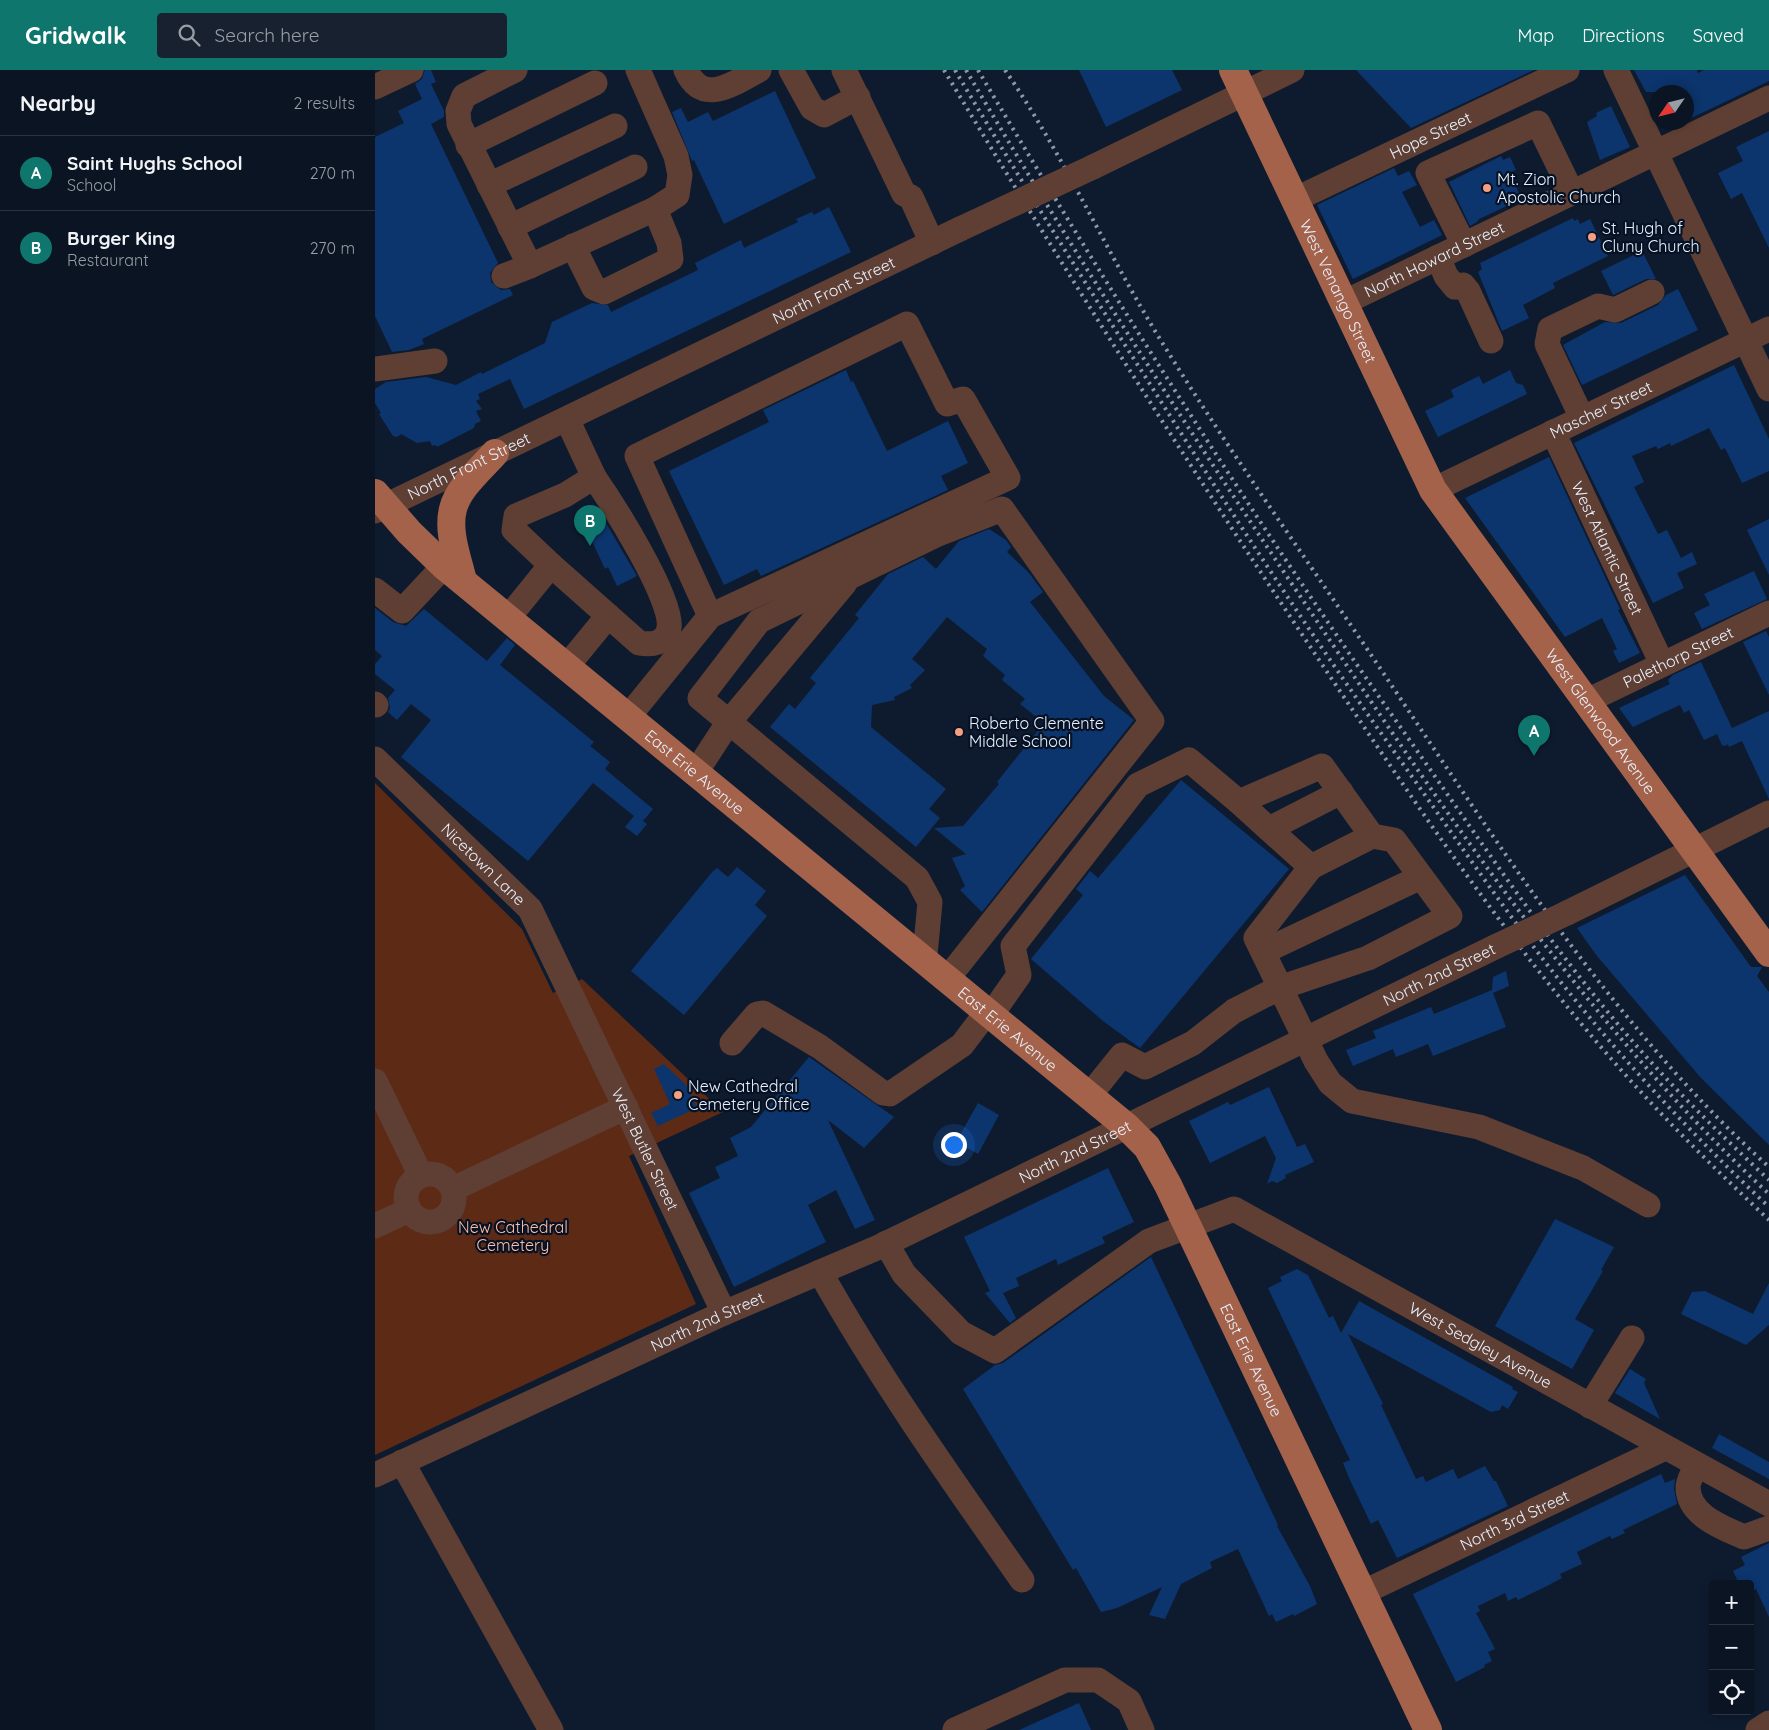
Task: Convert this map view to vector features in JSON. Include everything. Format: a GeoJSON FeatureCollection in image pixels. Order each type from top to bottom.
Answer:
{"type":"FeatureCollection","features":[{"type":"Feature","properties":{"kind":"main road","name":"West Venango Street"},"geometry":{"type":"LineString","coordinates":[[1238,82],[1433,490]]}},
{"type":"Feature","properties":{"kind":"main road"},"geometry":{"type":"LineString","coordinates":[[454,573],[453,508],[461,492],[495,453]]}},
{"type":"Feature","properties":{"kind":"main road","name":"West Glenwood Avenue"},"geometry":{"type":"LineString","coordinates":[[1433,490],[1769,952]]}},
{"type":"Feature","properties":{"kind":"main road","name":"East Erie Avenue"},"geometry":{"type":"LineString","coordinates":[[378,503],[454,573],[507,618],[1126,1126],[1147,1147],[1158,1165],[1188,1227],[1428,1730]]}},
{"type":"Feature","properties":{"kind":"street"},"geometry":{"type":"LineString","coordinates":[[375,88],[411,70]]}},
{"type":"Feature","properties":{"kind":"street"},"geometry":{"type":"LineString","coordinates":[[515,70],[464,96],[458,111],[459,124],[468,145],[530,266]]}},
{"type":"Feature","properties":{"kind":"street"},"geometry":{"type":"LineString","coordinates":[[504,276],[655,209],[677,195],[680,175],[676,156],[638,70]]}},
{"type":"Feature","properties":{"kind":"street"},"geometry":{"type":"LineString","coordinates":[[686,70],[691,81],[703,88],[717,91],[747,73]]}},
{"type":"Feature","properties":{"kind":"street"},"geometry":{"type":"LineString","coordinates":[[791,70],[812,108],[824,115],[858,97]]}},
{"type":"Feature","properties":{"kind":"street"},"geometry":{"type":"LineString","coordinates":[[844,70],[904,194],[911,198],[927,245]]}},
{"type":"Feature","properties":{"kind":"street","name":"North Front Street"},"geometry":{"type":"LineString","coordinates":[[378,503],[495,453],[1093,167],[1238,82],[1292,70]]}},
{"type":"Feature","properties":{"kind":"street","name":"Hope Street"},"geometry":{"type":"LineString","coordinates":[[1294,200],[1567,70]]}},
{"type":"Feature","properties":{"kind":"street"},"geometry":{"type":"LineString","coordinates":[[1616,70],[1769,389]]}},
{"type":"Feature","properties":{"kind":"street"},"geometry":{"type":"LineString","coordinates":[[468,145],[595,83]]}},
{"type":"Feature","properties":{"kind":"street","name":"North Howard Street"},"geometry":{"type":"LineString","coordinates":[[1343,303],[1769,98]]}},
{"type":"Feature","properties":{"kind":"street"},"geometry":{"type":"LineString","coordinates":[[1464,245],[1429,172],[1538,124],[1572,193]]}},
{"type":"Feature","properties":{"kind":"street"},"geometry":{"type":"LineString","coordinates":[[489,185],[615,126]]}},
{"type":"Feature","properties":{"kind":"street"},"geometry":{"type":"LineString","coordinates":[[510,228],[635,166]]}},
{"type":"Feature","properties":{"kind":"street"},"geometry":{"type":"LineString","coordinates":[[573,246],[594,288],[604,292],[671,259],[669,243],[655,209]]}},
{"type":"Feature","properties":{"kind":"street"},"geometry":{"type":"LineString","coordinates":[[1438,257],[1446,276],[1455,287],[1463,286],[1468,291],[1491,341]]}},
{"type":"Feature","properties":{"kind":"street"},"geometry":{"type":"LineString","coordinates":[[1582,418],[1547,344],[1550,330],[1597,306],[1615,310],[1652,292]]}},
{"type":"Feature","properties":{"kind":"street"},"geometry":{"type":"LineString","coordinates":[[628,717],[710,616],[1008,478],[963,399],[947,404],[907,324],[637,456],[710,616]]}},
{"type":"Feature","properties":{"kind":"street","name":"Mascher Street"},"geometry":{"type":"LineString","coordinates":[[1433,490],[1769,329]]}},
{"type":"Feature","properties":{"kind":"street"},"geometry":{"type":"LineString","coordinates":[[375,369],[435,361]]}},
{"type":"Feature","properties":{"kind":"street"},"geometry":{"type":"LineString","coordinates":[[567,419],[594,477],[631,534],[668,610],[669,629],[662,641],[653,645],[639,643],[514,530],[516,516],[565,495],[594,477]]}},
{"type":"Feature","properties":{"kind":"street","name":"West Atlantic Street"},"geometry":{"type":"LineString","coordinates":[[1553,432],[1662,664]]}},
{"type":"Feature","properties":{"kind":"street"},"geometry":{"type":"LineString","coordinates":[[922,958],[925,955],[930,902],[917,878],[699,698],[759,621],[938,534],[1002,509],[1152,721],[947,979]]}},
{"type":"Feature","properties":{"kind":"street"},"geometry":{"type":"LineString","coordinates":[[507,618],[551,565]]}},
{"type":"Feature","properties":{"kind":"street"},"geometry":{"type":"LineString","coordinates":[[375,590],[402,611],[454,573]]}},
{"type":"Feature","properties":{"kind":"street"},"geometry":{"type":"LineString","coordinates":[[696,772],[727,723],[849,577]]}},
{"type":"Feature","properties":{"kind":"street","name":"Palethorp Street"},"geometry":{"type":"LineString","coordinates":[[1587,701],[1769,613]]}},
{"type":"Feature","properties":{"kind":"street"},"geometry":{"type":"LineString","coordinates":[[567,666],[608,616]]}},
{"type":"Feature","properties":{"kind":"street","name":"Nicetown Lane"},"geometry":{"type":"LineString","coordinates":[[375,759],[531,909],[568,986]]}},
{"type":"Feature","properties":{"kind":"street"},"geometry":{"type":"LineString","coordinates":[[732,1043],[757,1014],[763,1013],[820,1047],[883,1093],[890,1094],[962,1045],[989,1014],[1019,975],[1013,946],[1138,785],[1189,760],[1311,867]]}},
{"type":"Feature","properties":{"kind":"street"},"geometry":{"type":"LineString","coordinates":[[1239,802],[1322,766],[1372,836]]}},
{"type":"Feature","properties":{"kind":"street"},"geometry":{"type":"LineString","coordinates":[[1269,829],[1341,792]]}},
{"type":"Feature","properties":{"kind":"street","name":"North 2nd Street"},"geometry":{"type":"LineString","coordinates":[[375,1475],[724,1313],[886,1244],[1769,813]]}},
{"type":"Feature","properties":{"kind":"street"},"geometry":{"type":"LineString","coordinates":[[1089,1096],[1122,1055],[1145,1067],[1193,1043],[1234,1011],[1279,988],[1368,958],[1450,916],[1394,840],[1372,836],[1311,867],[1256,938],[1279,988],[1316,1061],[1331,1083],[1352,1101],[1479,1126],[1583,1168],[1648,1205]]}},
{"type":"Feature","properties":{"kind":"street"},"geometry":{"type":"LineString","coordinates":[[1263,952],[1421,877]]}},
{"type":"Feature","properties":{"kind":"street","name":"West Butler Street"},"geometry":{"type":"LineString","coordinates":[[568,986],[724,1313]]}},
{"type":"Feature","properties":{"kind":"street"},"geometry":{"type":"LineString","coordinates":[[375,1081],[421,1176]]}},
{"type":"Feature","properties":{"kind":"street"},"geometry":{"type":"LineString","coordinates":[[453,1190],[625,1107]]}},
{"type":"Feature","properties":{"kind":"street"},"geometry":{"type":"LineString","coordinates":[[428,1174],[443,1177],[453,1190],[453,1205],[444,1218],[429,1222],[421,1220],[409,1210],[406,1202],[409,1186],[421,1176],[428,1174]]}},
{"type":"Feature","properties":{"kind":"street","name":"West Sedgley Avenue"},"geometry":{"type":"LineString","coordinates":[[886,1244],[904,1274],[961,1333],[995,1351],[1149,1242],[1234,1209],[1769,1504]]}},
{"type":"Feature","properties":{"kind":"street"},"geometry":{"type":"LineString","coordinates":[[375,1226],[409,1210]]}},
{"type":"Feature","properties":{"kind":"street"},"geometry":{"type":"LineString","coordinates":[[820,1272],[937,1458],[1022,1580]]}},
{"type":"Feature","properties":{"kind":"street"},"geometry":{"type":"LineString","coordinates":[[1590,1406],[1632,1338]]}},
{"type":"Feature","properties":{"kind":"street","name":"North 3rd Street"},"geometry":{"type":"LineString","coordinates":[[1362,1593],[1665,1448]]}},
{"type":"Feature","properties":{"kind":"street"},"geometry":{"type":"LineString","coordinates":[[402,1462],[551,1730]]}},
{"type":"Feature","properties":{"kind":"street"},"geometry":{"type":"LineString","coordinates":[[1696,1465],[1688,1487],[1695,1506],[1709,1522],[1745,1537],[1767,1531],[1769,1528]]}},
{"type":"Feature","properties":{"kind":"street"},"geometry":{"type":"LineString","coordinates":[[955,1730],[1065,1680],[1098,1680],[1129,1701],[1142,1730]]}},
{"type":"Feature","properties":{"kind":"street"},"geometry":{"type":"LineString","coordinates":[[1758,1730],[1769,1724]]}},
{"type":"Feature","properties":{"kind":"green space","name":"New Cathedral Cemetery"},"geometry":{"type":"Polygon","coordinates":[[[375,783],[522,929],[553,993],[582,979],[723,1112],[629,1156],[696,1304],[375,1455],[375,783]]]}},
{"type":"Feature","properties":{"kind":"building"},"geometry":{"type":"Polygon","coordinates":[[[425,70],[431,70],[436,82],[431,84],[444,111],[444,117],[431,124],[498,263],[490,273],[491,282],[501,290],[510,289],[513,295],[422,339],[424,344],[409,350],[392,352],[375,316],[375,137],[404,123],[398,111],[422,99],[415,84],[422,79],[425,70]]]}},
{"type":"Feature","properties":{"kind":"building"},"geometry":{"type":"Polygon","coordinates":[[[1079,70],[1172,70],[1182,90],[1106,127],[1079,70]]]}},
{"type":"Feature","properties":{"kind":"building"},"geometry":{"type":"Polygon","coordinates":[[[1356,70],[1534,70],[1411,128],[1356,70]]]}},
{"type":"Feature","properties":{"kind":"building"},"geometry":{"type":"Polygon","coordinates":[[[1634,70],[1697,70],[1698,73],[1704,70],[1769,70],[1769,81],[1694,117],[1694,85],[1649,85],[1649,92],[1646,92],[1634,70]]]}},
{"type":"Feature","properties":{"kind":"building"},"geometry":{"type":"Polygon","coordinates":[[[775,91],[816,178],[724,224],[694,160],[692,161],[672,112],[681,108],[688,122],[708,112],[713,121],[775,91]]]}},
{"type":"Feature","properties":{"kind":"building"},"geometry":{"type":"Polygon","coordinates":[[[1611,106],[1630,147],[1600,160],[1587,122],[1597,116],[1596,113],[1611,106]]]}},
{"type":"Feature","properties":{"kind":"building"},"geometry":{"type":"Polygon","coordinates":[[[1769,131],[1769,248],[1742,193],[1731,199],[1718,173],[1743,161],[1736,147],[1769,131]]]}},
{"type":"Feature","properties":{"kind":"building"},"geometry":{"type":"Polygon","coordinates":[[[1501,156],[1503,160],[1510,157],[1516,170],[1509,173],[1522,199],[1479,219],[1470,226],[1449,182],[1501,156]]]}},
{"type":"Feature","properties":{"kind":"building"},"geometry":{"type":"Polygon","coordinates":[[[1394,168],[1398,176],[1409,171],[1417,185],[1402,192],[1420,227],[1434,220],[1442,235],[1353,279],[1317,205],[1394,168]]]}},
{"type":"Feature","properties":{"kind":"building"},"geometry":{"type":"Polygon","coordinates":[[[829,207],[851,252],[524,409],[510,379],[478,394],[480,399],[476,401],[482,409],[476,411],[481,421],[475,424],[474,428],[437,447],[436,445],[432,446],[430,441],[417,443],[401,434],[397,437],[393,436],[379,414],[381,413],[375,403],[375,389],[386,382],[426,377],[456,385],[545,343],[552,322],[592,303],[608,305],[611,312],[698,270],[695,263],[741,240],[744,248],[798,222],[796,219],[812,212],[814,215],[829,207]]]}},
{"type":"Feature","properties":{"kind":"building"},"geometry":{"type":"Polygon","coordinates":[[[1573,218],[1574,221],[1578,219],[1580,224],[1590,219],[1608,256],[1553,283],[1555,288],[1523,305],[1529,318],[1502,331],[1478,272],[1482,269],[1480,263],[1573,218]]]}},
{"type":"Feature","properties":{"kind":"building"},"geometry":{"type":"Polygon","coordinates":[[[1642,251],[1656,279],[1646,279],[1613,295],[1601,271],[1642,251]]]}},
{"type":"Feature","properties":{"kind":"building"},"geometry":{"type":"Polygon","coordinates":[[[1678,289],[1698,330],[1582,385],[1563,345],[1605,322],[1621,323],[1658,305],[1666,295],[1678,289]]]}},
{"type":"Feature","properties":{"kind":"building"},"geometry":{"type":"Polygon","coordinates":[[[1734,365],[1769,439],[1769,471],[1742,483],[1725,448],[1721,450],[1709,428],[1671,446],[1670,443],[1658,449],[1656,446],[1632,456],[1644,482],[1634,487],[1658,534],[1667,530],[1681,558],[1692,552],[1697,564],[1677,573],[1684,588],[1653,603],[1574,443],[1734,365]]]}},
{"type":"Feature","properties":{"kind":"building"},"geometry":{"type":"Polygon","coordinates":[[[846,370],[887,451],[948,421],[968,463],[941,476],[948,490],[761,576],[757,569],[724,585],[669,471],[769,422],[763,410],[846,370]]]}},
{"type":"Feature","properties":{"kind":"building"},"geometry":{"type":"Polygon","coordinates":[[[1510,370],[1516,383],[1523,385],[1527,394],[1438,437],[1425,411],[1454,397],[1451,390],[1479,376],[1483,384],[1510,370]]]}},
{"type":"Feature","properties":{"kind":"building"},"geometry":{"type":"Polygon","coordinates":[[[1549,457],[1620,609],[1618,610],[1640,653],[1619,663],[1613,651],[1617,649],[1602,618],[1565,637],[1465,498],[1549,457]]]}},
{"type":"Feature","properties":{"kind":"building"},"geometry":{"type":"Polygon","coordinates":[[[596,506],[637,576],[617,586],[608,567],[605,569],[585,526],[587,525],[582,513],[596,506]]]}},
{"type":"Feature","properties":{"kind":"building"},"geometry":{"type":"Polygon","coordinates":[[[1769,519],[1769,575],[1747,530],[1769,519]]]}},
{"type":"Feature","properties":{"kind":"building"},"geometry":{"type":"Polygon","coordinates":[[[989,529],[1006,540],[1011,547],[1007,552],[1029,573],[1043,592],[1030,602],[1104,696],[1134,720],[982,912],[960,890],[965,886],[952,858],[966,854],[934,828],[963,826],[999,784],[997,782],[1044,723],[1020,704],[1025,699],[1002,680],[1005,675],[983,656],[987,649],[947,617],[912,659],[925,670],[910,685],[912,688],[894,697],[895,700],[872,705],[871,727],[946,789],[929,809],[940,818],[916,847],[770,727],[789,704],[795,709],[816,683],[810,678],[859,618],[855,615],[888,574],[923,557],[936,569],[959,541],[989,529]]]}},
{"type":"Feature","properties":{"kind":"building"},"geometry":{"type":"Polygon","coordinates":[[[1754,571],[1767,599],[1702,629],[1694,613],[1710,605],[1704,594],[1754,571]]]}},
{"type":"Feature","properties":{"kind":"building"},"geometry":{"type":"Polygon","coordinates":[[[375,608],[393,622],[406,626],[424,609],[487,661],[507,638],[515,645],[500,665],[594,742],[590,746],[610,762],[605,769],[653,809],[643,821],[647,824],[637,836],[625,827],[634,816],[593,783],[528,861],[401,757],[431,720],[411,704],[397,720],[388,712],[390,708],[388,698],[395,690],[375,674],[375,664],[382,656],[375,650],[375,608]]]}},
{"type":"Feature","properties":{"kind":"building"},"geometry":{"type":"Polygon","coordinates":[[[1766,631],[1769,637],[1769,695],[1743,642],[1766,631]]]}},
{"type":"Feature","properties":{"kind":"building"},"geometry":{"type":"Polygon","coordinates":[[[1701,662],[1732,728],[1769,711],[1769,799],[1742,741],[1729,747],[1728,744],[1725,746],[1722,745],[1717,734],[1704,740],[1689,710],[1684,713],[1680,705],[1633,727],[1619,708],[1670,684],[1668,680],[1673,675],[1701,662]]]}},
{"type":"Feature","properties":{"kind":"building"},"geometry":{"type":"Polygon","coordinates":[[[1181,780],[1289,869],[1140,1048],[1103,1021],[1031,959],[1083,895],[1076,889],[1090,871],[1098,878],[1181,780]]]}},
{"type":"Feature","properties":{"kind":"building"},"geometry":{"type":"Polygon","coordinates":[[[737,867],[766,891],[755,905],[767,916],[684,1015],[631,971],[713,871],[717,868],[728,877],[737,867]]]}},
{"type":"Feature","properties":{"kind":"building"},"geometry":{"type":"Polygon","coordinates":[[[1685,875],[1751,967],[1762,967],[1757,976],[1769,992],[1769,1145],[1701,1078],[1597,956],[1577,928],[1685,875]]]}},
{"type":"Feature","properties":{"kind":"building"},"geometry":{"type":"Polygon","coordinates":[[[1506,971],[1509,986],[1493,993],[1506,1027],[1433,1056],[1428,1044],[1396,1057],[1393,1049],[1353,1066],[1346,1050],[1376,1038],[1373,1031],[1431,1007],[1434,1014],[1492,990],[1493,977],[1506,971]]]}},
{"type":"Feature","properties":{"kind":"building"},"geometry":{"type":"Polygon","coordinates":[[[809,1057],[894,1117],[864,1148],[828,1120],[875,1220],[855,1229],[836,1190],[808,1205],[826,1242],[734,1287],[689,1193],[720,1178],[715,1167],[738,1156],[730,1138],[751,1127],[809,1057]]]}},
{"type":"Feature","properties":{"kind":"building","name":"New Cathedral Cemetery Office"},"geometry":{"type":"Polygon","coordinates":[[[664,1064],[687,1086],[697,1108],[658,1126],[651,1113],[670,1104],[654,1069],[664,1064]]]}},
{"type":"Feature","properties":{"kind":"building"},"geometry":{"type":"Polygon","coordinates":[[[1269,1087],[1297,1147],[1305,1144],[1314,1162],[1285,1175],[1286,1178],[1277,1183],[1272,1181],[1267,1184],[1276,1158],[1265,1136],[1210,1163],[1189,1121],[1228,1102],[1230,1105],[1269,1087]]]}},
{"type":"Feature","properties":{"kind":"building"},"geometry":{"type":"Polygon","coordinates":[[[978,1103],[999,1115],[978,1154],[956,1142],[978,1103]]]}},
{"type":"Feature","properties":{"kind":"building"},"geometry":{"type":"Polygon","coordinates":[[[1108,1168],[1134,1222],[1102,1237],[1105,1243],[1058,1265],[1056,1259],[1016,1278],[1019,1286],[1003,1293],[1016,1318],[1010,1323],[985,1293],[990,1291],[964,1237],[1108,1168]]]}},
{"type":"Feature","properties":{"kind":"building"},"geometry":{"type":"Polygon","coordinates":[[[1555,1219],[1614,1247],[1601,1270],[1603,1271],[1575,1319],[1594,1330],[1572,1369],[1495,1326],[1555,1219]]]}},
{"type":"Feature","properties":{"kind":"building"},"geometry":{"type":"Polygon","coordinates":[[[1151,1257],[1277,1526],[1310,1586],[1317,1604],[1294,1616],[1293,1614],[1276,1622],[1272,1614],[1269,1616],[1238,1549],[1210,1562],[1212,1568],[1181,1584],[1165,1619],[1149,1615],[1162,1587],[1117,1608],[1101,1612],[1076,1568],[1073,1570],[963,1389],[995,1365],[1003,1363],[1151,1257]]]}},
{"type":"Feature","properties":{"kind":"building"},"geometry":{"type":"Polygon","coordinates":[[[1297,1269],[1308,1275],[1329,1318],[1333,1316],[1341,1333],[1359,1301],[1513,1387],[1512,1389],[1518,1392],[1508,1409],[1502,1405],[1500,1410],[1491,1412],[1348,1334],[1383,1404],[1381,1405],[1416,1479],[1423,1476],[1426,1482],[1453,1469],[1458,1479],[1485,1466],[1494,1481],[1496,1481],[1508,1506],[1397,1558],[1378,1520],[1371,1524],[1343,1463],[1350,1460],[1268,1288],[1282,1281],[1280,1277],[1297,1269]]]}},
{"type":"Feature","properties":{"kind":"building"},"geometry":{"type":"Polygon","coordinates":[[[1769,1283],[1769,1325],[1746,1345],[1681,1314],[1692,1292],[1705,1291],[1753,1314],[1769,1283]]]}},
{"type":"Feature","properties":{"kind":"building"},"geometry":{"type":"Polygon","coordinates":[[[1630,1369],[1646,1379],[1644,1383],[1660,1419],[1615,1393],[1630,1369]]]}},
{"type":"Feature","properties":{"kind":"building"},"geometry":{"type":"Polygon","coordinates":[[[1719,1434],[1769,1462],[1769,1479],[1712,1448],[1719,1434]]]}},
{"type":"Feature","properties":{"kind":"building"},"geometry":{"type":"Polygon","coordinates":[[[1661,1474],[1665,1483],[1675,1479],[1674,1489],[1677,1504],[1623,1530],[1625,1533],[1612,1539],[1610,1536],[1577,1552],[1582,1564],[1560,1574],[1562,1578],[1545,1587],[1518,1600],[1516,1597],[1508,1601],[1505,1593],[1478,1606],[1480,1611],[1476,1613],[1495,1649],[1488,1652],[1492,1661],[1484,1665],[1485,1667],[1456,1682],[1413,1594],[1661,1474]]]}},
{"type":"Feature","properties":{"kind":"building"},"geometry":{"type":"Polygon","coordinates":[[[1769,1543],[1769,1617],[1756,1589],[1754,1590],[1754,1580],[1737,1580],[1733,1571],[1745,1565],[1741,1557],[1769,1543]]]}},
{"type":"Feature","properties":{"kind":"building"},"geometry":{"type":"Polygon","coordinates":[[[1079,1703],[1091,1730],[1019,1730],[1079,1703]]]}},
{"type":"Feature","properties":{"kind":"railway"},"geometry":{"type":"LineString","coordinates":[[944,70],[1075,284],[1165,426],[1377,746],[1490,908],[1571,1012],[1614,1062],[1690,1143],[1769,1220]]}},
{"type":"Feature","properties":{"kind":"railway"},"geometry":{"type":"LineString","coordinates":[[955,70],[1074,265],[1239,523],[1365,711],[1487,884],[1557,977],[1625,1059],[1695,1135],[1769,1207]]}},
{"type":"Feature","properties":{"kind":"railway"},"geometry":{"type":"LineString","coordinates":[[966,70],[1100,290],[1194,435],[1386,723],[1485,865],[1537,935],[1647,1069],[1707,1133],[1769,1194]]}},
{"type":"Feature","properties":{"kind":"railway"},"geometry":{"type":"LineString","coordinates":[[978,70],[1082,242],[1189,412],[1299,580],[1493,859],[1575,971],[1634,1043],[1700,1113],[1769,1180]]}},
{"type":"Feature","properties":{"kind":"railway"},"geometry":{"type":"LineString","coordinates":[[1005,70],[1067,171],[1163,344],[1244,469],[1516,869],[1609,995],[1659,1055],[1712,1112],[1769,1167]]}},
{"type":"Feature","properties":{"kind":"place","name":"Mt. Zion Apostolic Church"},"geometry":{"type":"Point","coordinates":[1487,188]}},
{"type":"Feature","properties":{"kind":"place","name":"St. Hugh of Cluny Church"},"geometry":{"type":"Point","coordinates":[1592,237]}},
{"type":"Feature","properties":{"kind":"place","name":"Burger King"},"geometry":{"type":"Point","coordinates":[590,546]}},
{"type":"Feature","properties":{"kind":"place","name":"Roberto Clemente Middle School"},"geometry":{"type":"Point","coordinates":[959,732]}},
{"type":"Feature","properties":{"kind":"place","name":"Saint Hughs School"},"geometry":{"type":"Point","coordinates":[1534,756]}},
{"type":"Feature","properties":{"kind":"place","name":"New Cathedral Cemetery Office"},"geometry":{"type":"Point","coordinates":[678,1095]}}]}
